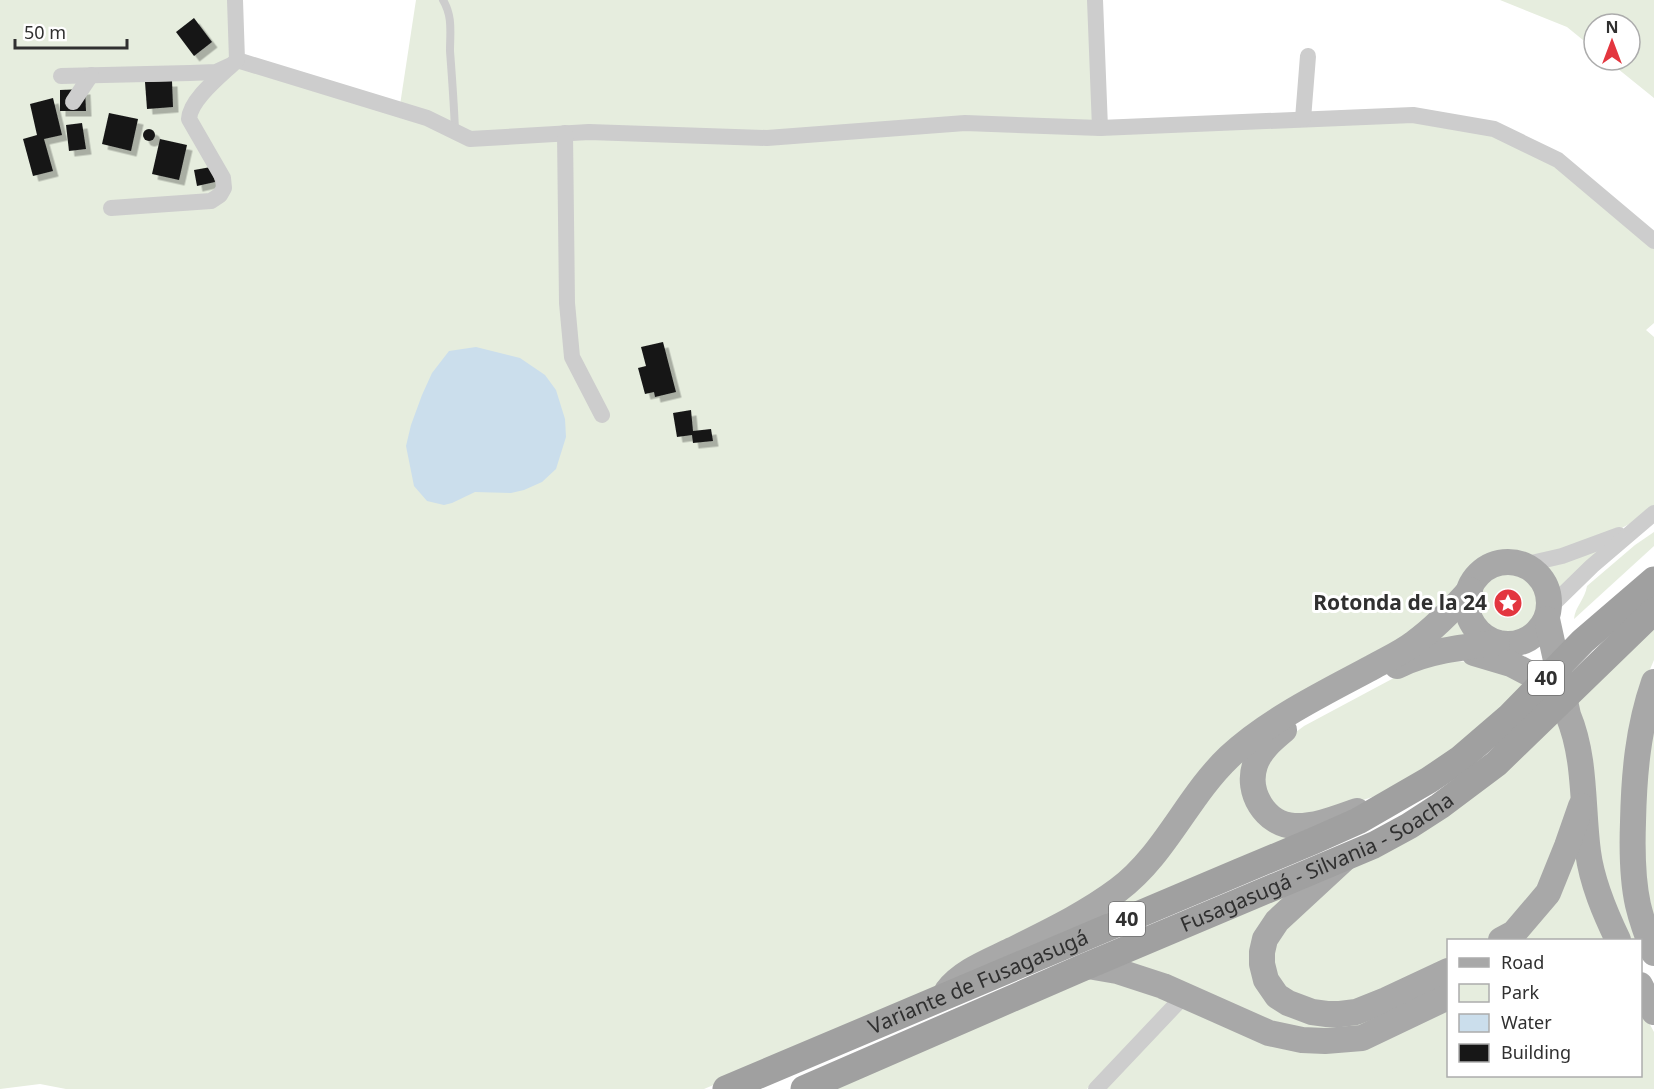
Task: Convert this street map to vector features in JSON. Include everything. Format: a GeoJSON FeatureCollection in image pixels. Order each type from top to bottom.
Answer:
{"type":"FeatureCollection","features":[{"type":"Feature","properties":{"kind":"highway","name":"40"},"geometry":{"type":"LineString","coordinates":[[1519,724],[1584,641],[1654,580]]}},
{"type":"Feature","properties":{"kind":"highway","name":"40"},"geometry":{"type":"LineString","coordinates":[[1519,724],[1605,658],[1654,611]]}},
{"type":"Feature","properties":{"kind":"highway","name":"Variante de Fusagasugá"},"geometry":{"type":"LineString","coordinates":[[726,1089],[1313,842],[1358,821],[1519,724]]}},
{"type":"Feature","properties":{"kind":"highway","name":"Fusagasugá - Silvania - Soacha"},"geometry":{"type":"LineString","coordinates":[[1088,966],[1374,845],[1409,826],[1496,764],[1519,724]]}},
{"type":"Feature","properties":{"kind":"highway","name":"Variante de Fusagasugá"},"geometry":{"type":"LineString","coordinates":[[804,1089],[1088,966]]}},
{"type":"Feature","properties":{"kind":"main road","name":"40"},"geometry":{"type":"LineString","coordinates":[[943,998],[949,987],[972,970],[1063,924],[1120,889],[1149,860],[1205,783],[1252,737],[1412,645],[1437,625],[1470,590],[1478,576],[1491,566],[1510,562],[1523,565],[1536,573],[1544,582],[1549,597],[1548,613],[1569,714],[1579,748],[1588,853],[1592,873],[1597,891],[1618,939]]}},
{"type":"Feature","properties":{"kind":"main road","name":"40"},"geometry":{"type":"LineString","coordinates":[[1470,590],[1467,606],[1472,622],[1480,633],[1489,640],[1502,643],[1569,714]]}},
{"type":"Feature","properties":{"kind":"main road","name":"40"},"geometry":{"type":"LineString","coordinates":[[1397,798],[1320,823],[1293,826],[1276,822],[1266,814],[1258,802],[1254,789],[1255,765],[1269,742],[1299,719],[1402,664],[1466,646],[1522,642],[1540,630],[1548,613]]}},
{"type":"Feature","properties":{"kind":"main road"},"geometry":{"type":"LineString","coordinates":[[1444,652],[1471,652],[1522,669],[1536,677]]}},
{"type":"Feature","properties":{"kind":"main road"},"geometry":{"type":"LineString","coordinates":[[1654,682],[1642,720],[1635,762],[1632,837],[1638,905],[1654,953]]}},
{"type":"Feature","properties":{"kind":"main road","name":"40"},"geometry":{"type":"LineString","coordinates":[[1503,939],[1514,933],[1548,893],[1584,797]]}},
{"type":"Feature","properties":{"kind":"main road","name":"40"},"geometry":{"type":"LineString","coordinates":[[1347,856],[1282,916],[1265,939],[1262,964],[1266,980],[1277,996],[1312,1012],[1340,1014],[1356,1012],[1447,972]]}},
{"type":"Feature","properties":{"kind":"main road"},"geometry":{"type":"LineString","coordinates":[[1088,966],[1117,971],[1163,986],[1269,1034],[1302,1040],[1362,1038],[1447,998]]}},
{"type":"Feature","properties":{"kind":"main road"},"geometry":{"type":"LineString","coordinates":[[1642,987],[1654,1013]]}},
{"type":"Feature","properties":{"kind":"street"},"geometry":{"type":"LineString","coordinates":[[111,208],[211,201],[220,195],[224,188],[223,178],[189,119],[189,112],[195,102],[237,60],[235,0]]}},
{"type":"Feature","properties":{"kind":"street"},"geometry":{"type":"LineString","coordinates":[[1095,0],[1100,128]]}},
{"type":"Feature","properties":{"kind":"street"},"geometry":{"type":"LineString","coordinates":[[1303,119],[1308,56]]}},
{"type":"Feature","properties":{"kind":"street"},"geometry":{"type":"LineString","coordinates":[[61,76],[216,72],[237,60]]}},
{"type":"Feature","properties":{"kind":"street"},"geometry":{"type":"LineString","coordinates":[[237,60],[427,118],[470,139],[589,132],[766,138],[965,123],[1100,128],[1413,114],[1494,129],[1558,160],[1654,242]]}},
{"type":"Feature","properties":{"kind":"street"},"geometry":{"type":"LineString","coordinates":[[74,102],[91,75]]}},
{"type":"Feature","properties":{"kind":"street"},"geometry":{"type":"LineString","coordinates":[[565,133],[567,303],[572,357],[602,415]]}},
{"type":"Feature","properties":{"kind":"street"},"geometry":{"type":"LineString","coordinates":[[1548,613],[1586,572],[1654,513]]}},
{"type":"Feature","properties":{"kind":"street"},"geometry":{"type":"LineString","coordinates":[[1523,565],[1581,550],[1636,527]]}},
{"type":"Feature","properties":{"kind":"street"},"geometry":{"type":"LineString","coordinates":[[1096,1089],[1184,996]]}},
{"type":"Feature","properties":{"kind":"lane"},"geometry":{"type":"LineString","coordinates":[[443,0],[451,23],[450,49],[454,84],[455,132]]}},
{"type":"Feature","properties":{"kind":"green space"},"geometry":{"type":"Polygon","coordinates":[[[0,0],[240,0],[242,56],[425,124],[468,144],[590,138],[1413,120],[1492,133],[1555,165],[1654,248],[1654,323],[1646,330],[1654,337],[1654,506],[1620,529],[1558,552],[1526,556],[1512,553],[1496,555],[1481,562],[1407,638],[1294,701],[1114,882],[936,991],[704,1089],[66,1089],[40,1084],[0,1089],[0,0]]]}},
{"type":"Feature","properties":{"kind":"green space"},"geometry":{"type":"Polygon","coordinates":[[[416,0],[1089,0],[1095,122],[767,132],[471,133],[400,105],[416,0]]]}},
{"type":"Feature","properties":{"kind":"green space"},"geometry":{"type":"Polygon","coordinates":[[[1500,0],[1654,0],[1654,98],[1622,72],[1642,72],[1642,12],[1582,12],[1582,39],[1567,27],[1500,0]]]}},
{"type":"Feature","properties":{"kind":"green space"},"geometry":{"type":"Polygon","coordinates":[[[1654,532],[1654,546],[1574,619],[1587,586],[1635,545],[1654,532]]]}},
{"type":"Feature","properties":{"kind":"green space"},"geometry":{"type":"Polygon","coordinates":[[[1606,547],[1556,592],[1551,578],[1542,567],[1606,547]]]}},
{"type":"Feature","properties":{"kind":"green space"},"geometry":{"type":"Polygon","coordinates":[[[1509,572],[1527,578],[1535,586],[1541,604],[1535,622],[1527,630],[1509,636],[1491,630],[1483,622],[1477,604],[1483,586],[1491,578],[1509,572]]]}},
{"type":"Feature","properties":{"kind":"green space"},"geometry":{"type":"Polygon","coordinates":[[[1460,614],[1471,637],[1443,642],[1415,652],[1434,639],[1460,614]]]}},
{"type":"Feature","properties":{"kind":"green space"},"geometry":{"type":"Polygon","coordinates":[[[1654,624],[1654,660],[1648,674],[1639,939],[1627,939],[1605,887],[1575,700],[1654,624]]]}},
{"type":"Feature","properties":{"kind":"green space"},"geometry":{"type":"Polygon","coordinates":[[[1399,659],[1296,716],[1261,741],[1251,753],[1245,769],[1244,786],[1252,810],[1263,822],[1283,833],[1308,834],[1031,950],[1091,919],[1133,890],[1160,861],[1226,774],[1258,743],[1287,721],[1318,702],[1399,659]]]}},
{"type":"Feature","properties":{"kind":"green space"},"geometry":{"type":"Polygon","coordinates":[[[1453,661],[1471,662],[1529,683],[1453,753],[1394,790],[1332,810],[1294,817],[1267,800],[1264,767],[1284,741],[1304,726],[1405,672],[1453,661]]]}},
{"type":"Feature","properties":{"kind":"green space"},"geometry":{"type":"Polygon","coordinates":[[[1654,712],[1654,927],[1644,886],[1645,758],[1654,712]]]}},
{"type":"Feature","properties":{"kind":"green space"},"geometry":{"type":"Polygon","coordinates":[[[1561,720],[1575,797],[1540,888],[1508,926],[1487,939],[1447,939],[1447,962],[1353,1003],[1327,1005],[1283,989],[1276,976],[1272,951],[1279,934],[1352,864],[1561,720]]]}},
{"type":"Feature","properties":{"kind":"green space"},"geometry":{"type":"Polygon","coordinates":[[[1579,839],[1608,939],[1519,939],[1579,839]]]}},
{"type":"Feature","properties":{"kind":"green space"},"geometry":{"type":"Polygon","coordinates":[[[1304,884],[1264,923],[1271,1003],[1386,1010],[1359,1029],[1303,1032],[1119,962],[1304,884]]]}},
{"type":"Feature","properties":{"kind":"green space"},"geometry":{"type":"Polygon","coordinates":[[[1089,976],[1114,980],[1300,1050],[1447,1007],[1447,1077],[1642,1077],[1642,1017],[1648,1021],[1654,1032],[1654,1089],[1092,1089],[1089,1087],[1087,1089],[825,1089],[1089,976]]]}},
{"type":"Feature","properties":{"kind":"water"},"geometry":{"type":"Polygon","coordinates":[[[476,347],[520,358],[545,375],[556,390],[565,419],[566,437],[556,469],[542,482],[524,490],[511,493],[475,492],[444,505],[427,501],[414,486],[406,446],[411,425],[432,373],[449,351],[476,347]]]}},
{"type":"Feature","properties":{"kind":"building"},"geometry":{"type":"Polygon","coordinates":[[[194,18],[212,42],[194,56],[176,32],[194,18]]]}},
{"type":"Feature","properties":{"kind":"building"},"geometry":{"type":"Polygon","coordinates":[[[172,81],[173,107],[147,109],[145,82],[172,81]]]}},
{"type":"Feature","properties":{"kind":"building"},"geometry":{"type":"Polygon","coordinates":[[[85,89],[86,111],[60,111],[60,90],[85,89]]]}},
{"type":"Feature","properties":{"kind":"building"},"geometry":{"type":"Polygon","coordinates":[[[53,98],[62,135],[44,139],[53,171],[33,176],[23,139],[37,135],[30,104],[53,98]]]}},
{"type":"Feature","properties":{"kind":"building"},"geometry":{"type":"Polygon","coordinates":[[[109,113],[138,119],[131,151],[102,144],[109,113]]]}},
{"type":"Feature","properties":{"kind":"building"},"geometry":{"type":"Polygon","coordinates":[[[82,123],[86,149],[69,151],[66,125],[82,123]]]}},
{"type":"Feature","properties":{"kind":"building"},"geometry":{"type":"Polygon","coordinates":[[[149,129],[155,135],[149,141],[143,135],[149,129]]]}},
{"type":"Feature","properties":{"kind":"building"},"geometry":{"type":"Polygon","coordinates":[[[160,139],[187,145],[179,180],[152,174],[160,139]]]}},
{"type":"Feature","properties":{"kind":"building"},"geometry":{"type":"Polygon","coordinates":[[[211,167],[215,182],[197,186],[194,170],[211,167]]]}},
{"type":"Feature","properties":{"kind":"building"},"geometry":{"type":"Polygon","coordinates":[[[663,342],[676,392],[655,397],[654,392],[645,394],[638,368],[646,366],[641,347],[663,342]]]}},
{"type":"Feature","properties":{"kind":"building"},"geometry":{"type":"Polygon","coordinates":[[[691,410],[693,431],[711,429],[713,441],[693,443],[692,435],[677,437],[673,413],[691,410]]]}},
{"type":"Feature","properties":{"kind":"place","name":"Rotonda de la 24"},"geometry":{"type":"Point","coordinates":[1508,603]}}]}
